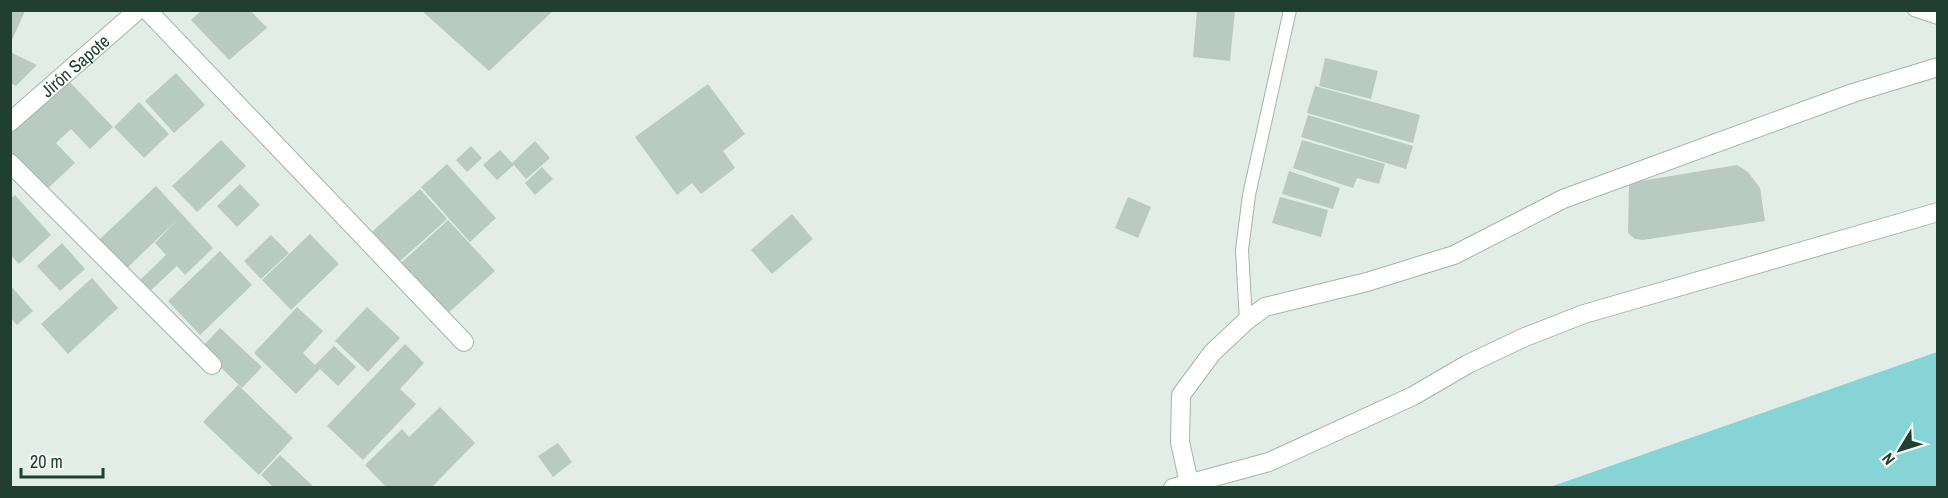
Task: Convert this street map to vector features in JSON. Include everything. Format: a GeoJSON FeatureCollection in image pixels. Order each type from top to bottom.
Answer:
{"type":"FeatureCollection","features":[{"type":"Feature","properties":{"kind":"street","name":"Jirón Sapote"},"geometry":{"type":"LineString","coordinates":[[10,122],[138,10]]}},
{"type":"Feature","properties":{"kind":"street"},"geometry":{"type":"LineString","coordinates":[[147,10],[464,342]]}},
{"type":"Feature","properties":{"kind":"street"},"geometry":{"type":"LineString","coordinates":[[1938,67],[1853,93],[1563,199],[1454,255],[1367,282],[1265,307],[1246,321],[1212,353],[1181,395],[1181,485],[1269,462],[1413,396],[1468,364],[1584,314],[1938,213]]}},
{"type":"Feature","properties":{"kind":"street"},"geometry":{"type":"LineString","coordinates":[[10,163],[212,365]]}},
{"type":"Feature","properties":{"kind":"lane"},"geometry":{"type":"LineString","coordinates":[[1246,321],[1242,250],[1250,195],[1290,10]]}},
{"type":"Feature","properties":{"kind":"lane"},"geometry":{"type":"LineString","coordinates":[[1914,10],[1938,18]]}},
{"type":"Feature","properties":{"kind":"water"},"geometry":{"type":"Polygon","coordinates":[[[1937,352],[1937,487],[1550,487],[1937,352]]]}},
{"type":"Feature","properties":{"kind":"building"},"geometry":{"type":"Polygon","coordinates":[[[10,10],[25,11],[10,44],[10,10]]]}},
{"type":"Feature","properties":{"kind":"building"},"geometry":{"type":"Polygon","coordinates":[[[202,10],[250,10],[267,28],[229,60],[191,20],[202,10]]]}},
{"type":"Feature","properties":{"kind":"building"},"geometry":{"type":"Polygon","coordinates":[[[421,10],[554,10],[489,71],[421,10]]]}},
{"type":"Feature","properties":{"kind":"building"},"geometry":{"type":"Polygon","coordinates":[[[1197,10],[1235,10],[1230,61],[1193,57],[1197,10]]]}},
{"type":"Feature","properties":{"kind":"building"},"geometry":{"type":"Polygon","coordinates":[[[10,52],[37,65],[16,86],[10,83],[10,52]]]}},
{"type":"Feature","properties":{"kind":"building"},"geometry":{"type":"Polygon","coordinates":[[[1325,58],[1378,71],[1371,99],[1319,86],[1325,58]]]}},
{"type":"Feature","properties":{"kind":"building"},"geometry":{"type":"Polygon","coordinates":[[[176,73],[205,105],[174,133],[145,101],[176,73]]]}},
{"type":"Feature","properties":{"kind":"building"},"geometry":{"type":"Polygon","coordinates":[[[65,77],[113,127],[90,149],[71,129],[56,143],[75,163],[46,190],[10,154],[10,130],[65,77]]]}},
{"type":"Feature","properties":{"kind":"building"},"geometry":{"type":"Polygon","coordinates":[[[708,84],[745,134],[723,151],[735,168],[701,194],[692,183],[677,195],[635,137],[708,84]]]}},
{"type":"Feature","properties":{"kind":"building"},"geometry":{"type":"Polygon","coordinates":[[[1315,86],[1420,115],[1413,143],[1307,113],[1315,86]]]}},
{"type":"Feature","properties":{"kind":"building"},"geometry":{"type":"Polygon","coordinates":[[[139,102],[169,134],[144,158],[114,127],[139,102]]]}},
{"type":"Feature","properties":{"kind":"building"},"geometry":{"type":"Polygon","coordinates":[[[1308,115],[1413,146],[1406,169],[1301,137],[1308,115]]]}},
{"type":"Feature","properties":{"kind":"building"},"geometry":{"type":"Polygon","coordinates":[[[221,140],[246,166],[197,212],[172,186],[221,140]]]}},
{"type":"Feature","properties":{"kind":"building"},"geometry":{"type":"Polygon","coordinates":[[[1302,140],[1385,164],[1379,184],[1357,178],[1353,188],[1293,168],[1302,140]]]}},
{"type":"Feature","properties":{"kind":"building"},"geometry":{"type":"Polygon","coordinates":[[[535,141],[550,158],[526,179],[514,165],[497,180],[483,165],[500,150],[512,163],[535,141]]]}},
{"type":"Feature","properties":{"kind":"building"},"geometry":{"type":"Polygon","coordinates":[[[471,146],[482,158],[467,172],[456,160],[471,146]]]}},
{"type":"Feature","properties":{"kind":"building"},"geometry":{"type":"Polygon","coordinates":[[[447,164],[496,218],[470,242],[421,187],[447,164]]]}},
{"type":"Feature","properties":{"kind":"building"},"geometry":{"type":"Polygon","coordinates":[[[1737,165],[1748,172],[1760,188],[1765,221],[1643,240],[1635,239],[1628,233],[1629,183],[1737,165]]]}},
{"type":"Feature","properties":{"kind":"building"},"geometry":{"type":"Polygon","coordinates":[[[542,167],[553,179],[535,195],[525,183],[542,167]]]}},
{"type":"Feature","properties":{"kind":"building"},"geometry":{"type":"Polygon","coordinates":[[[1289,171],[1340,188],[1333,209],[1282,194],[1289,171]]]}},
{"type":"Feature","properties":{"kind":"building"},"geometry":{"type":"Polygon","coordinates":[[[240,184],[260,205],[237,227],[217,206],[240,184]]]}},
{"type":"Feature","properties":{"kind":"building"},"geometry":{"type":"Polygon","coordinates":[[[156,186],[213,248],[185,275],[177,266],[150,291],[140,280],[166,255],[155,243],[177,220],[126,269],[99,240],[156,186]]]}},
{"type":"Feature","properties":{"kind":"building"},"geometry":{"type":"Polygon","coordinates":[[[420,189],[447,219],[399,262],[381,242],[375,248],[366,237],[420,189]]]}},
{"type":"Feature","properties":{"kind":"building"},"geometry":{"type":"Polygon","coordinates":[[[15,195],[51,235],[19,264],[10,254],[10,199],[15,195]]]}},
{"type":"Feature","properties":{"kind":"building"},"geometry":{"type":"Polygon","coordinates":[[[1128,197],[1151,207],[1138,238],[1115,228],[1128,197]]]}},
{"type":"Feature","properties":{"kind":"building"},"geometry":{"type":"Polygon","coordinates":[[[1280,197],[1328,210],[1321,237],[1272,223],[1280,197]]]}},
{"type":"Feature","properties":{"kind":"building"},"geometry":{"type":"Polygon","coordinates":[[[792,214],[813,239],[772,274],[751,250],[792,214]]]}},
{"type":"Feature","properties":{"kind":"building"},"geometry":{"type":"Polygon","coordinates":[[[448,220],[495,271],[447,314],[401,263],[448,220]]]}},
{"type":"Feature","properties":{"kind":"building"},"geometry":{"type":"Polygon","coordinates":[[[310,234],[339,264],[291,310],[262,280],[310,234]]]}},
{"type":"Feature","properties":{"kind":"building"},"geometry":{"type":"Polygon","coordinates":[[[271,235],[289,253],[261,279],[244,261],[271,235]]]}},
{"type":"Feature","properties":{"kind":"building"},"geometry":{"type":"Polygon","coordinates":[[[62,243],[85,269],[60,291],[37,266],[62,243]]]}},
{"type":"Feature","properties":{"kind":"building"},"geometry":{"type":"Polygon","coordinates":[[[220,251],[252,285],[200,335],[168,301],[220,251]]]}},
{"type":"Feature","properties":{"kind":"building"},"geometry":{"type":"Polygon","coordinates":[[[92,278],[118,308],[68,354],[41,324],[92,278]]]}},
{"type":"Feature","properties":{"kind":"building"},"geometry":{"type":"Polygon","coordinates":[[[10,285],[33,311],[17,325],[10,317],[10,285]]]}},
{"type":"Feature","properties":{"kind":"building"},"geometry":{"type":"Polygon","coordinates":[[[297,307],[323,331],[303,353],[315,365],[334,346],[356,367],[338,386],[320,369],[296,394],[254,353],[297,307]]]}},
{"type":"Feature","properties":{"kind":"building"},"geometry":{"type":"Polygon","coordinates":[[[367,307],[400,338],[368,372],[335,341],[367,307]]]}},
{"type":"Feature","properties":{"kind":"building"},"geometry":{"type":"Polygon","coordinates":[[[220,328],[262,367],[242,388],[201,348],[220,328]]]}},
{"type":"Feature","properties":{"kind":"building"},"geometry":{"type":"Polygon","coordinates":[[[405,344],[424,363],[400,389],[416,404],[363,460],[327,426],[405,344]]]}},
{"type":"Feature","properties":{"kind":"building"},"geometry":{"type":"Polygon","coordinates":[[[238,385],[293,438],[259,475],[203,422],[238,385]]]}},
{"type":"Feature","properties":{"kind":"building"},"geometry":{"type":"Polygon","coordinates":[[[440,407],[475,443],[431,488],[387,488],[365,465],[402,429],[409,437],[440,407]]]}},
{"type":"Feature","properties":{"kind":"building"},"geometry":{"type":"Polygon","coordinates":[[[558,443],[572,462],[553,477],[538,456],[558,443]]]}},
{"type":"Feature","properties":{"kind":"building"},"geometry":{"type":"Polygon","coordinates":[[[280,455],[315,488],[274,488],[261,475],[280,455]]]}}]}
